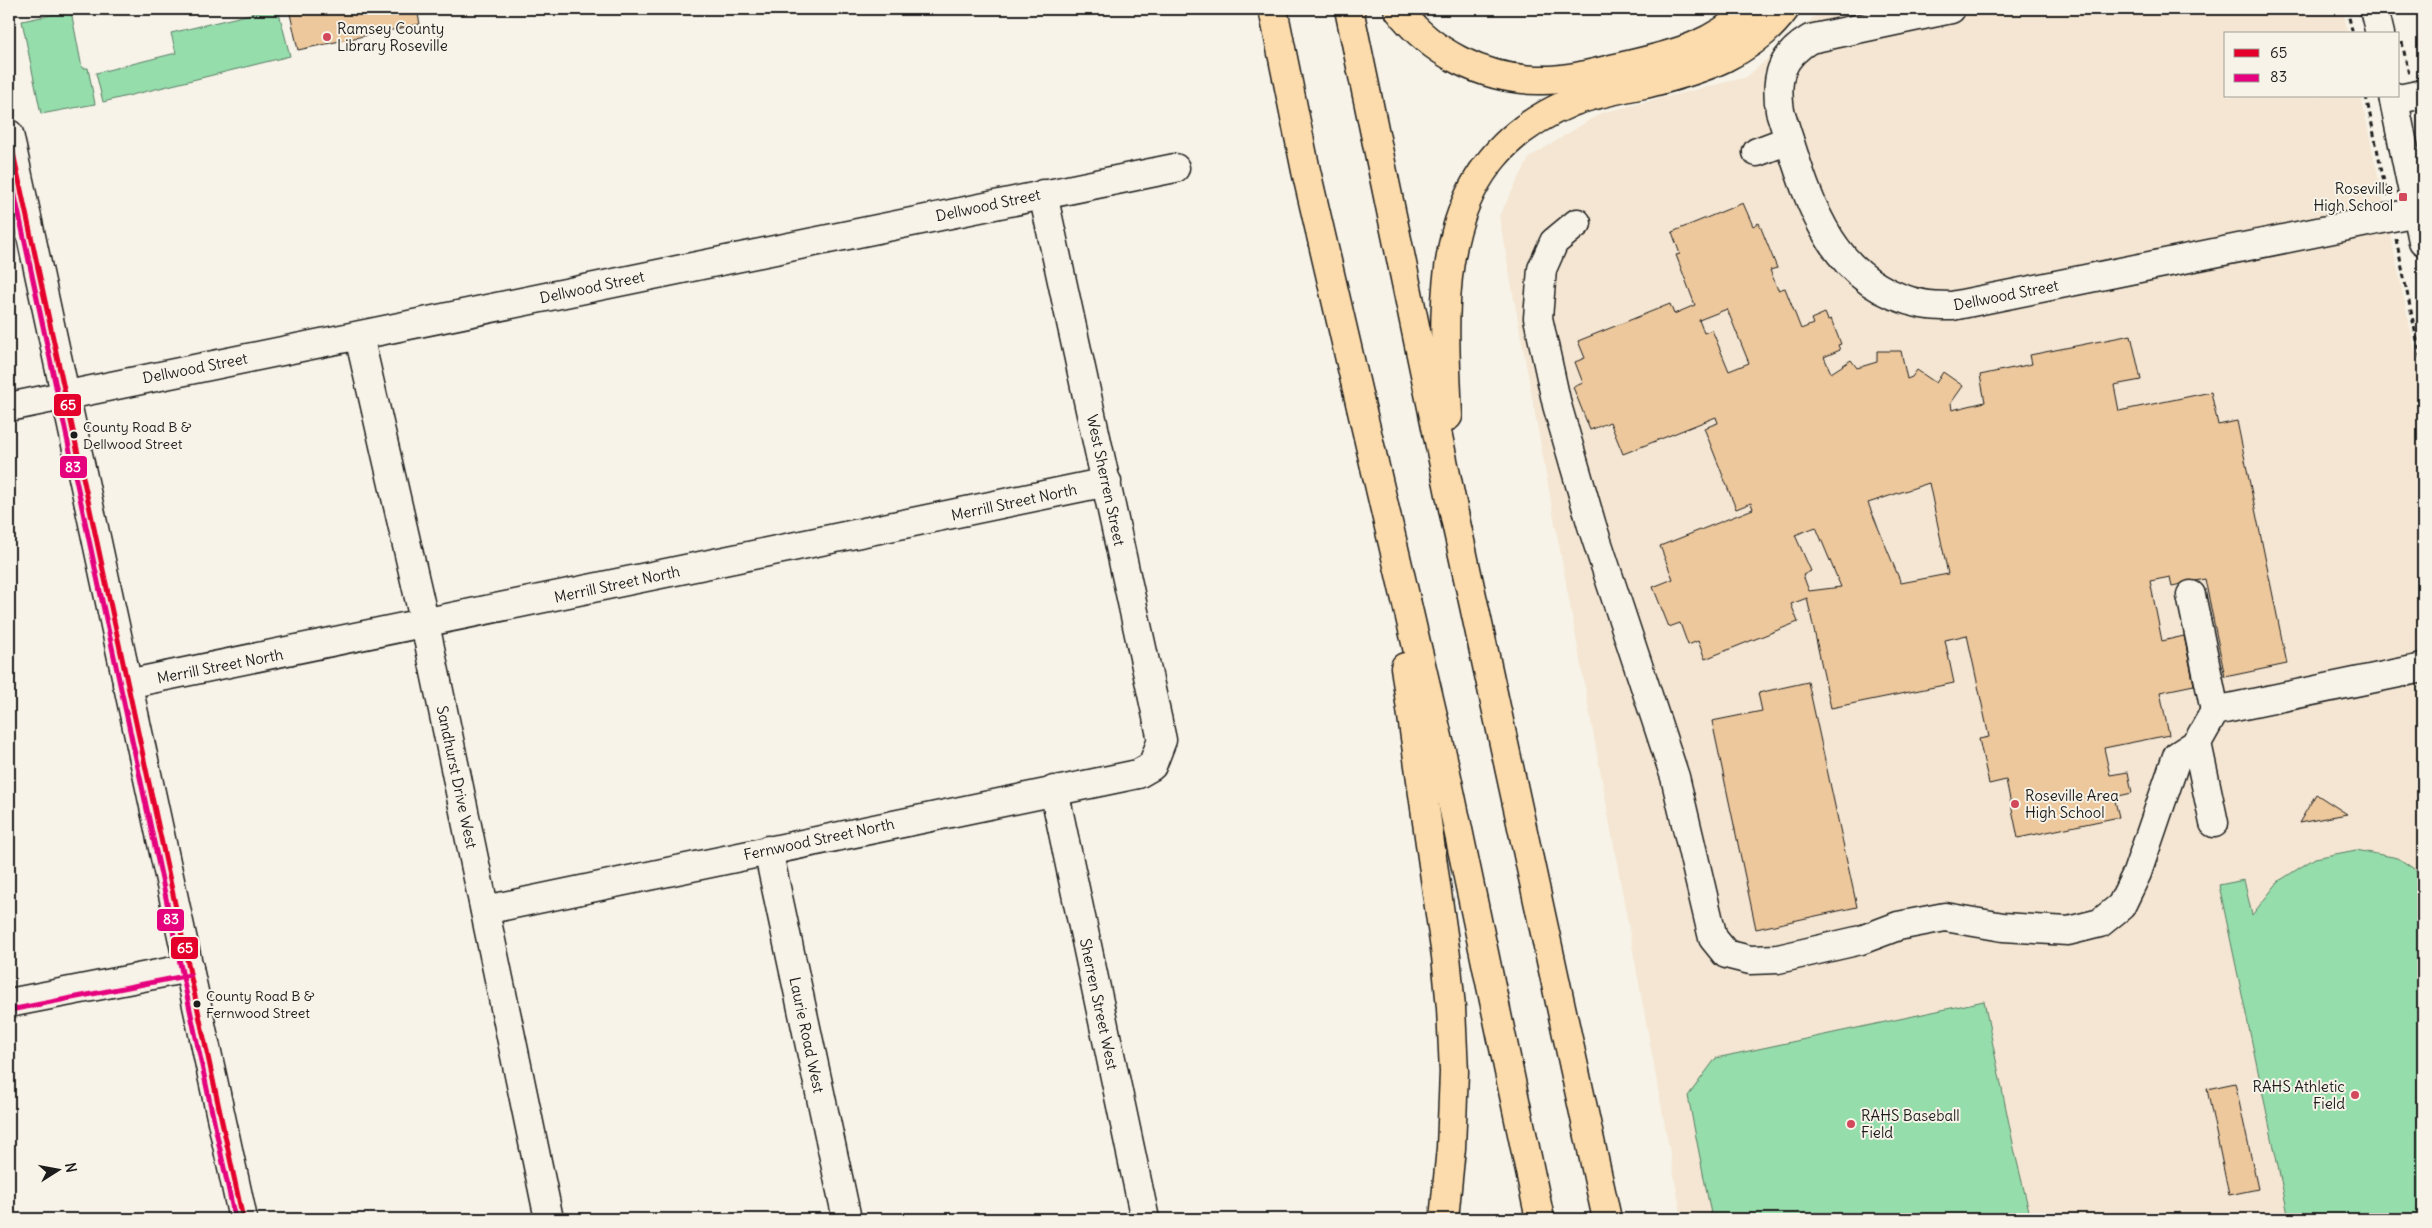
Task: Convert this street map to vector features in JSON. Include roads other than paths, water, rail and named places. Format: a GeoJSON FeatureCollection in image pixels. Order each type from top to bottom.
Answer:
{"type":"FeatureCollection","features":[{"type":"Feature","properties":{"kind":"highway"},"geometry":{"type":"LineString","coordinates":[[1273,9],[1306,171],[1444,763],[1540,1219]]}},
{"type":"Feature","properties":{"kind":"highway"},"geometry":{"type":"LineString","coordinates":[[1349,9],[1455,518],[1606,1219]]}},
{"type":"Feature","properties":{"kind":"highway"},"geometry":{"type":"LineString","coordinates":[[1398,9],[1428,41],[1458,60],[1484,71],[1511,78],[1540,81],[1575,77],[1678,54],[1710,40],[1734,24],[1750,9]]}},
{"type":"Feature","properties":{"kind":"highway"},"geometry":{"type":"LineString","coordinates":[[1455,518],[1444,332],[1446,278],[1450,248],[1458,220],[1484,170],[1502,148],[1548,114],[1573,102],[1682,75],[1716,64],[1758,37],[1785,9]]}},
{"type":"Feature","properties":{"kind":"highway"},"geometry":{"type":"LineString","coordinates":[[1384,504],[1446,956],[1451,1008],[1454,1072],[1444,1219]]}},
{"type":"Feature","properties":{"kind":"highway"},"geometry":{"type":"LineString","coordinates":[[1593,1155],[1613,1219]]}},
{"type":"Feature","properties":{"kind":"street","name":"Dellwood Street"},"geometry":{"type":"LineString","coordinates":[[1951,9],[1810,39],[1797,46],[1782,67],[1778,79],[1777,94],[1780,111],[1818,220],[1834,247],[1855,270],[1885,291],[1922,304],[1952,306],[2420,213]]}},
{"type":"Feature","properties":{"kind":"street"},"geometry":{"type":"LineString","coordinates":[[2374,9],[2380,32]]}},
{"type":"Feature","properties":{"kind":"street"},"geometry":{"type":"LineString","coordinates":[[2400,97],[2423,94]]}},
{"type":"Feature","properties":{"kind":"street"},"geometry":{"type":"LineString","coordinates":[[2393,98],[2420,213],[2423,241]]}},
{"type":"Feature","properties":{"kind":"street"},"geometry":{"type":"LineString","coordinates":[[9,134],[243,1219]]}},
{"type":"Feature","properties":{"kind":"street"},"geometry":{"type":"LineString","coordinates":[[1757,152],[1789,140]]}},
{"type":"Feature","properties":{"kind":"street","name":"Dellwood Street"},"geometry":{"type":"LineString","coordinates":[[9,407],[1175,168]]}},
{"type":"Feature","properties":{"kind":"street","name":"West Sherren Street"},"geometry":{"type":"LineString","coordinates":[[1043,194],[1162,740],[1152,766]]}},
{"type":"Feature","properties":{"kind":"street"},"geometry":{"type":"LineString","coordinates":[[1577,223],[1554,242],[1542,269],[1538,318],[1547,364],[1592,526],[1675,776],[1714,938],[1726,954],[1750,960],[1778,959],[1861,940],[1898,926],[1945,917],[2003,927],[2068,931],[2100,923],[2121,906],[2137,873],[2177,756],[2197,743],[2215,711],[2191,595]]}},
{"type":"Feature","properties":{"kind":"street","name":"Sandhurst Drive West"},"geometry":{"type":"LineString","coordinates":[[359,336],[425,624],[549,1219]]}},
{"type":"Feature","properties":{"kind":"street","name":"Merrill Street North"},"geometry":{"type":"LineString","coordinates":[[127,684],[1107,482]]}},
{"type":"Feature","properties":{"kind":"street"},"geometry":{"type":"LineString","coordinates":[[2215,711],[2423,668]]}},
{"type":"Feature","properties":{"kind":"street"},"geometry":{"type":"LineString","coordinates":[[2197,743],[2214,822]]}},
{"type":"Feature","properties":{"kind":"street","name":"Fernwood Street North"},"geometry":{"type":"LineString","coordinates":[[485,910],[1138,774],[1152,766]]}},
{"type":"Feature","properties":{"kind":"street","name":"Sherren Street West"},"geometry":{"type":"LineString","coordinates":[[1054,790],[1144,1219]]}},
{"type":"Feature","properties":{"kind":"street","name":"Laurie Road West"},"geometry":{"type":"LineString","coordinates":[[768,850],[846,1219]]}},
{"type":"Feature","properties":{"kind":"street"},"geometry":{"type":"LineString","coordinates":[[9,1003],[188,968]]}},
{"type":"Feature","properties":{"kind":"place","name":"Ramsey County Library Roseville"},"geometry":{"type":"Point","coordinates":[327,37]}},
{"type":"Feature","properties":{"kind":"place","name":"Roseville High School"},"geometry":{"type":"Point","coordinates":[2403,197]}},
{"type":"Feature","properties":{"kind":"place","name":"County Road B & Dellwood Street"},"geometry":{"type":"Point","coordinates":[74,435]}},
{"type":"Feature","properties":{"kind":"place","name":"Roseville Area High School"},"geometry":{"type":"Point","coordinates":[2015,804]}},
{"type":"Feature","properties":{"kind":"place","name":"County Road B & Fernwood Street"},"geometry":{"type":"Point","coordinates":[197,1004]}},
{"type":"Feature","properties":{"kind":"place","name":"RAHS Athletic Field"},"geometry":{"type":"Point","coordinates":[2355,1095]}},
{"type":"Feature","properties":{"kind":"place","name":"RAHS Baseball Field"},"geometry":{"type":"Point","coordinates":[1851,1124]}}]}
